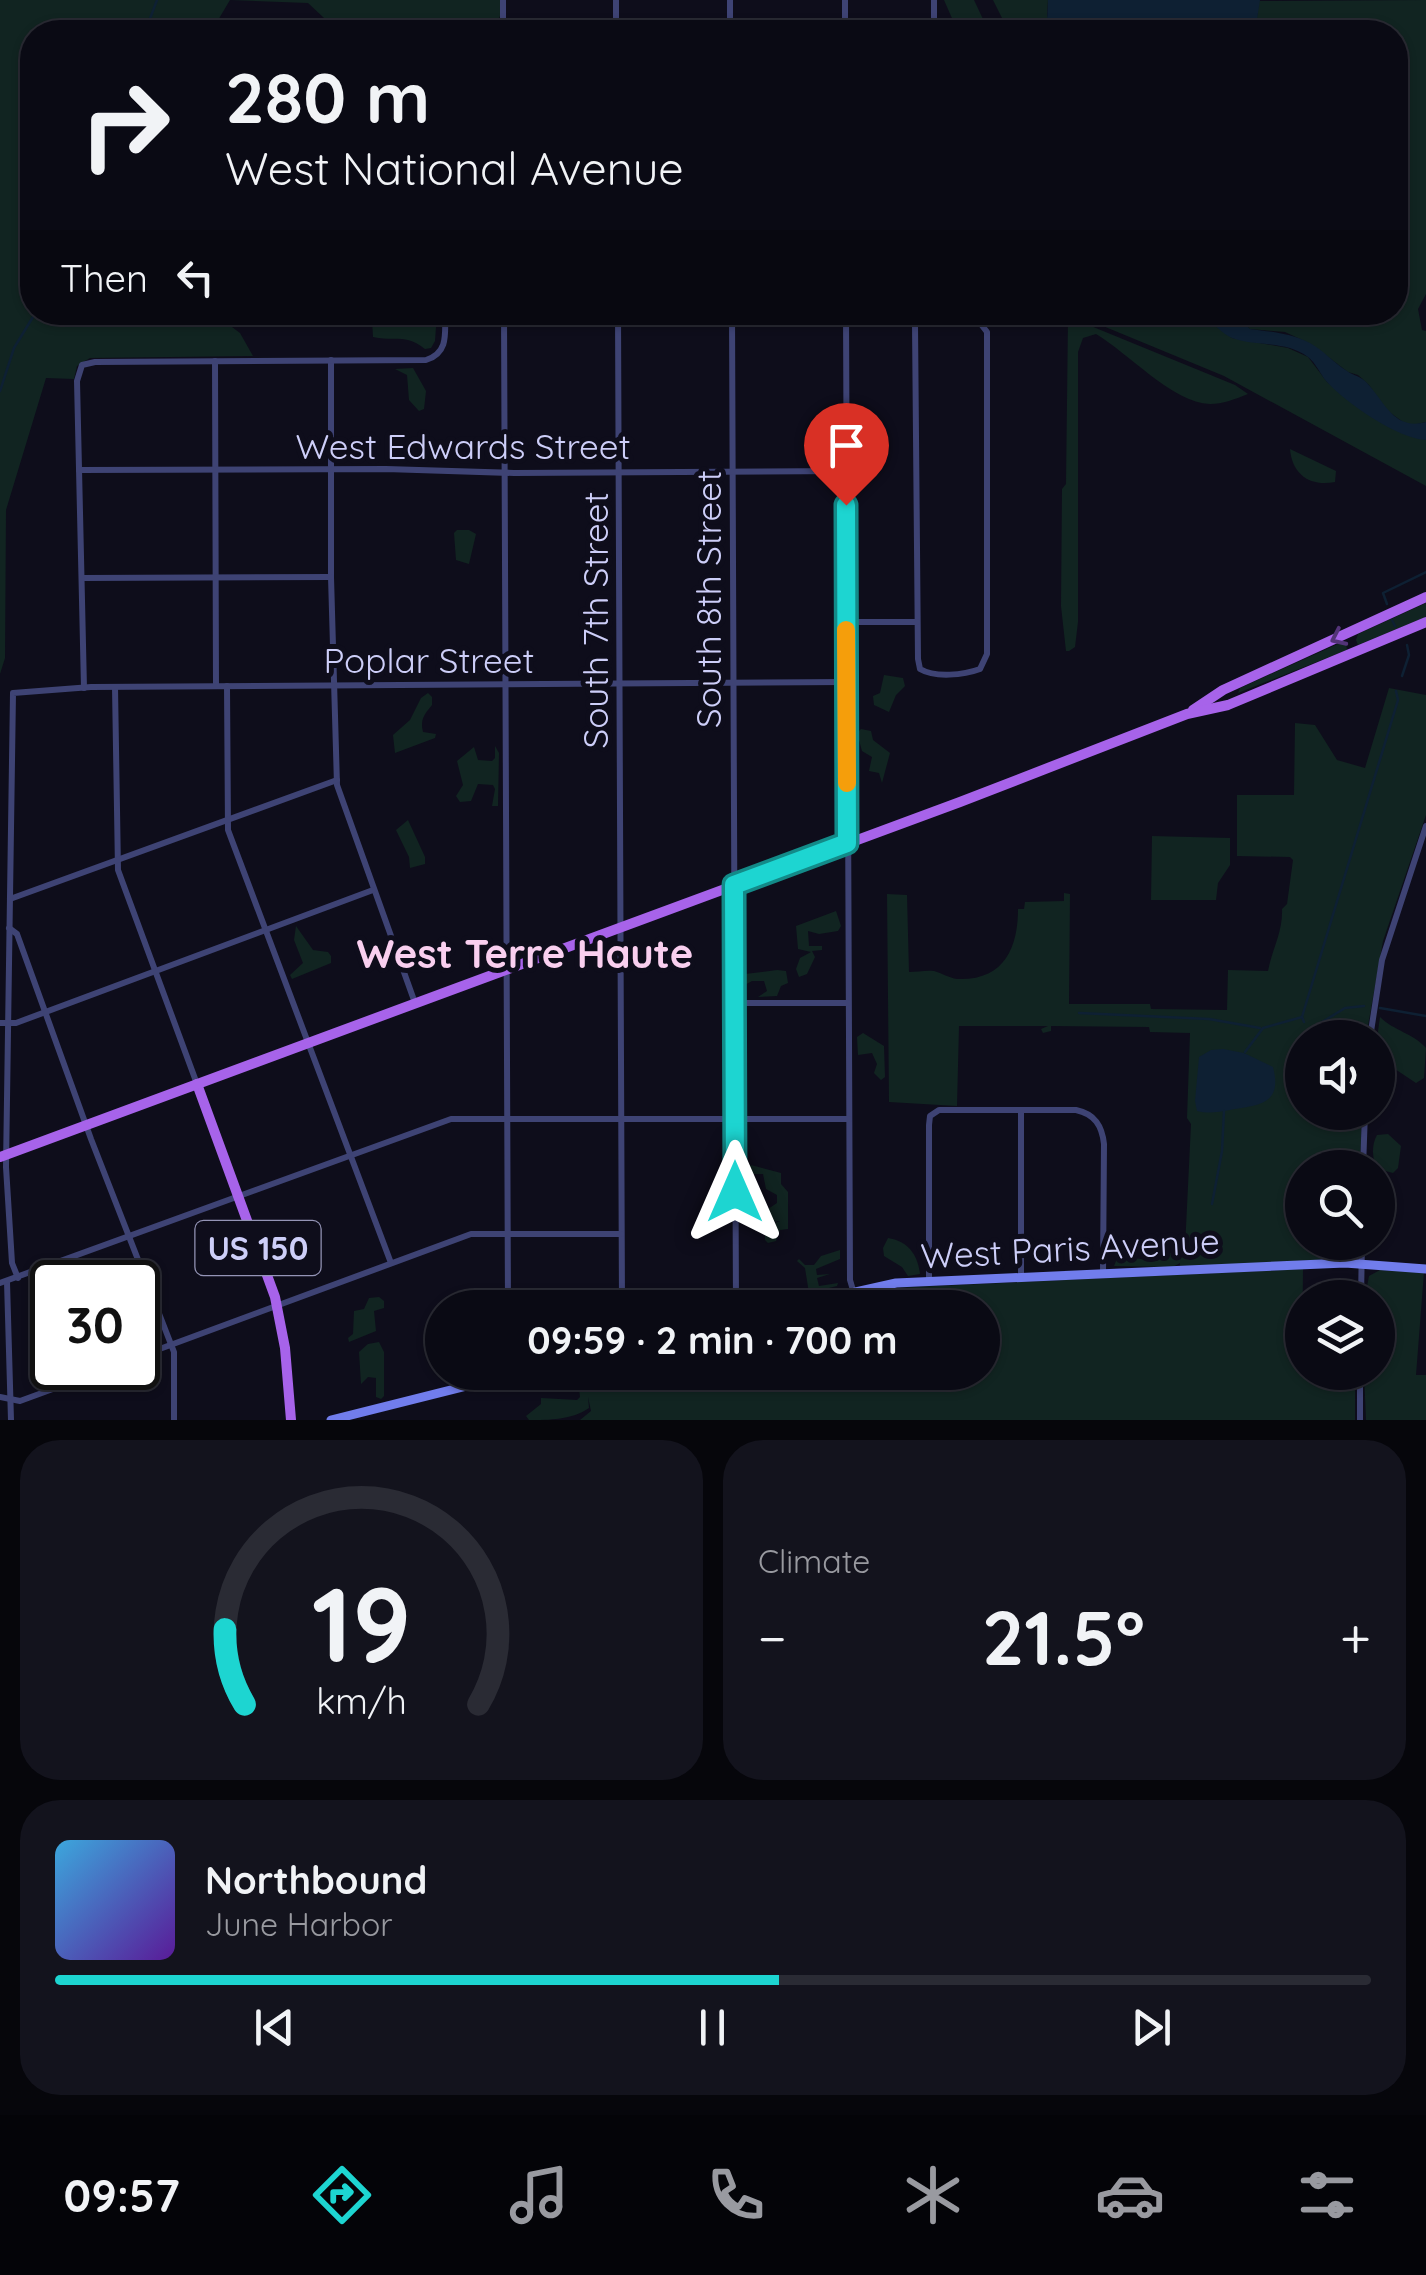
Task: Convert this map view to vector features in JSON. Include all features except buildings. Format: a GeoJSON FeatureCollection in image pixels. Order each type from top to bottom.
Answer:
{"type":"FeatureCollection","features":[{"type":"Feature","properties":{"kind":"main road"},"geometry":{"type":"LineString","coordinates":[[1187,714],[1223,690],[1426,597]]}},
{"type":"Feature","properties":{"kind":"main road"},"geometry":{"type":"LineString","coordinates":[[4,1155],[1187,714],[1228,705],[1426,622]]}},
{"type":"Feature","properties":{"kind":"main road","name":"US 150"},"geometry":{"type":"LineString","coordinates":[[197,1084],[278,1305],[291,1420]]}},
{"type":"Feature","properties":{"kind":"main road","name":"West Paris Avenue"},"geometry":{"type":"LineString","coordinates":[[853,1290],[929,1282],[1362,1263],[1426,1268]]}},
{"type":"Feature","properties":{"kind":"main road"},"geometry":{"type":"LineString","coordinates":[[331,1420],[448,1390]]}},
{"type":"Feature","properties":{"kind":"street"},"geometry":{"type":"LineString","coordinates":[[84,688],[77,380],[82,365],[426,360],[439,354],[446,337],[445,325]]}},
{"type":"Feature","properties":{"kind":"street"},"geometry":{"type":"LineString","coordinates":[[504,325],[508,1290]]}},
{"type":"Feature","properties":{"kind":"street","name":"South 7th Street"},"geometry":{"type":"LineString","coordinates":[[618,325],[622,1290]]}},
{"type":"Feature","properties":{"kind":"street","name":"South 8th Street"},"geometry":{"type":"LineString","coordinates":[[732,325],[736,1290]]}},
{"type":"Feature","properties":{"kind":"street"},"geometry":{"type":"LineString","coordinates":[[846,325],[853,1290]]}},
{"type":"Feature","properties":{"kind":"street"},"geometry":{"type":"LineString","coordinates":[[915,325],[918,659],[923,671],[968,673],[984,664],[988,634],[988,341],[983,325]]}},
{"type":"Feature","properties":{"kind":"street"},"geometry":{"type":"LineString","coordinates":[[331,360],[331,577],[337,780],[414,1003]]}},
{"type":"Feature","properties":{"kind":"street"},"geometry":{"type":"LineString","coordinates":[[215,361],[216,686]]}},
{"type":"Feature","properties":{"kind":"street","name":"West Edwards Street"},"geometry":{"type":"LineString","coordinates":[[79,470],[846,471]]}},
{"type":"Feature","properties":{"kind":"street"},"geometry":{"type":"LineString","coordinates":[[82,578],[331,577]]}},
{"type":"Feature","properties":{"kind":"street"},"geometry":{"type":"LineString","coordinates":[[846,622],[917,622]]}},
{"type":"Feature","properties":{"kind":"street","name":"Poplar Street"},"geometry":{"type":"LineString","coordinates":[[10,899],[13,693],[115,687],[846,682]]}},
{"type":"Feature","properties":{"kind":"street"},"geometry":{"type":"LineString","coordinates":[[227,686],[227,821],[391,1263]]}},
{"type":"Feature","properties":{"kind":"street"},"geometry":{"type":"LineString","coordinates":[[115,687],[116,862],[197,1084]]}},
{"type":"Feature","properties":{"kind":"street"},"geometry":{"type":"LineString","coordinates":[[18,1278],[12,1263],[4,1155],[4,1023],[10,899],[337,780]]}},
{"type":"Feature","properties":{"kind":"street"},"geometry":{"type":"LineString","coordinates":[[1373,1020],[1382,960],[1426,826]]}},
{"type":"Feature","properties":{"kind":"street"},"geometry":{"type":"LineString","coordinates":[[4,1023],[45,1012],[374,890]]}},
{"type":"Feature","properties":{"kind":"street"},"geometry":{"type":"LineString","coordinates":[[9,928],[17,934],[174,1352],[174,1420]]}},
{"type":"Feature","properties":{"kind":"street"},"geometry":{"type":"LineString","coordinates":[[734,1004],[848,1003]]}},
{"type":"Feature","properties":{"kind":"street"},"geometry":{"type":"LineString","coordinates":[[929,1282],[930,1116],[939,1110],[1076,1110],[1095,1119],[1104,1144],[1103,1274]]}},
{"type":"Feature","properties":{"kind":"street"},"geometry":{"type":"LineString","coordinates":[[1021,1278],[1022,1110]]}},
{"type":"Feature","properties":{"kind":"street"},"geometry":{"type":"LineString","coordinates":[[11,1420],[3,1282],[445,1120],[849,1118]]}},
{"type":"Feature","properties":{"kind":"street"},"geometry":{"type":"LineString","coordinates":[[160,1349],[471,1234],[621,1234]]}},
{"type":"Feature","properties":{"kind":"street"},"geometry":{"type":"LineString","coordinates":[[1362,1263],[1362,1280]]}},
{"type":"Feature","properties":{"kind":"street"},"geometry":{"type":"LineString","coordinates":[[0,1397],[20,1400],[48,1390]]}},
{"type":"Feature","properties":{"kind":"street"},"geometry":{"type":"LineString","coordinates":[[1360,1390],[1360,1419]]}},
{"type":"Feature","properties":{"kind":"green space"},"geometry":{"type":"Polygon","coordinates":[[[0,0],[230,0],[218,20],[20,20],[20,325],[229,325],[240,333],[253,356],[90,358],[77,366],[74,379],[46,378],[6,510],[5,658],[0,674],[0,0]]]}},
{"type":"Feature","properties":{"kind":"green space"},"geometry":{"type":"Polygon","coordinates":[[[230,0],[500,0],[500,16],[498,20],[326,20],[308,3],[230,0]]]}},
{"type":"Feature","properties":{"kind":"green space"},"geometry":{"type":"Polygon","coordinates":[[[944,0],[974,0],[983,20],[953,20],[944,0]]]}},
{"type":"Feature","properties":{"kind":"green space"},"geometry":{"type":"Polygon","coordinates":[[[993,0],[1048,0],[1049,20],[1003,20],[993,0]]]}},
{"type":"Feature","properties":{"kind":"green space"},"geometry":{"type":"Polygon","coordinates":[[[1426,0],[1426,294],[1418,309],[1422,330],[1426,331],[1426,422],[1403,422],[1385,409],[1358,375],[1348,372],[1311,344],[1285,332],[1250,329],[1246,325],[1408,325],[1408,20],[1257,20],[1259,1],[1426,0]]]}},
{"type":"Feature","properties":{"kind":"green space"},"geometry":{"type":"Polygon","coordinates":[[[372,325],[436,325],[431,348],[406,339],[373,337],[372,325]]]}},
{"type":"Feature","properties":{"kind":"green space"},"geometry":{"type":"Polygon","coordinates":[[[1068,325],[1088,325],[1235,385],[1248,394],[1219,403],[1196,401],[1166,386],[1096,334],[1083,338],[1078,352],[1078,622],[1075,647],[1069,651],[1061,606],[1062,489],[1066,484],[1068,325]]]}},
{"type":"Feature","properties":{"kind":"green space"},"geometry":{"type":"Polygon","coordinates":[[[1101,325],[1217,325],[1232,338],[1288,348],[1308,357],[1327,382],[1361,409],[1426,440],[1426,486],[1224,376],[1101,325]]]}},
{"type":"Feature","properties":{"kind":"green space"},"geometry":{"type":"Polygon","coordinates":[[[413,368],[426,391],[424,409],[419,411],[409,400],[407,375],[395,369],[413,368]]]}},
{"type":"Feature","properties":{"kind":"green space"},"geometry":{"type":"Polygon","coordinates":[[[1290,449],[1336,471],[1335,482],[1318,483],[1304,477],[1294,466],[1290,449]]]}},
{"type":"Feature","properties":{"kind":"green space"},"geometry":{"type":"Polygon","coordinates":[[[457,530],[476,534],[469,564],[456,560],[457,530]]]}},
{"type":"Feature","properties":{"kind":"green space"},"geometry":{"type":"Polygon","coordinates":[[[1426,603],[1426,617],[1358,645],[1358,634],[1426,603]]]}},
{"type":"Feature","properties":{"kind":"green space"},"geometry":{"type":"Polygon","coordinates":[[[1346,643],[1347,650],[1238,693],[1240,688],[1346,643]]]}},
{"type":"Feature","properties":{"kind":"green space"},"geometry":{"type":"Polygon","coordinates":[[[884,675],[903,678],[905,686],[889,712],[874,705],[873,696],[880,693],[884,675]]]}},
{"type":"Feature","properties":{"kind":"green space"},"geometry":{"type":"Polygon","coordinates":[[[1389,688],[1426,695],[1426,815],[1383,941],[1369,1020],[1285,1020],[1285,1130],[1361,1130],[1361,1150],[1285,1150],[1285,1260],[1316,1260],[1114,1266],[1118,1256],[1157,1261],[1172,1252],[1180,1260],[1185,1248],[1191,1124],[1187,1118],[1190,1033],[1150,1032],[1149,1027],[1051,1026],[1051,1031],[1043,1033],[1041,1029],[1048,1026],[959,1026],[957,1106],[889,1102],[887,894],[907,895],[909,972],[934,971],[957,979],[986,974],[997,968],[1011,949],[1018,909],[1024,909],[1025,902],[1064,901],[1064,893],[1070,894],[1069,1004],[1150,1004],[1151,1009],[1227,1010],[1228,970],[1268,971],[1282,909],[1287,904],[1293,860],[1237,856],[1237,795],[1294,795],[1295,723],[1315,725],[1337,760],[1365,768],[1389,688]]]}},
{"type":"Feature","properties":{"kind":"green space"},"geometry":{"type":"Polygon","coordinates":[[[428,693],[432,705],[423,717],[422,728],[423,732],[436,734],[435,738],[395,753],[393,735],[410,720],[421,698],[428,693]]]}},
{"type":"Feature","properties":{"kind":"green space"},"geometry":{"type":"Polygon","coordinates":[[[861,729],[871,731],[873,740],[890,753],[882,783],[879,773],[869,771],[872,757],[862,751],[857,733],[861,729]]]}},
{"type":"Feature","properties":{"kind":"green space"},"geometry":{"type":"Polygon","coordinates":[[[495,746],[499,753],[498,806],[492,806],[493,785],[478,784],[471,801],[460,802],[456,796],[463,785],[457,761],[474,747],[478,760],[492,761],[495,746]]]}},
{"type":"Feature","properties":{"kind":"green space"},"geometry":{"type":"Polygon","coordinates":[[[408,820],[425,857],[425,864],[410,868],[396,830],[408,820]]]}},
{"type":"Feature","properties":{"kind":"green space"},"geometry":{"type":"Polygon","coordinates":[[[1152,836],[1230,838],[1230,865],[1218,883],[1216,900],[1151,900],[1152,836]]]}},
{"type":"Feature","properties":{"kind":"green space"},"geometry":{"type":"Polygon","coordinates":[[[836,911],[841,926],[838,931],[808,931],[809,946],[822,946],[822,950],[812,951],[815,957],[807,974],[799,977],[796,969],[800,958],[811,952],[798,949],[796,926],[836,911]]]}},
{"type":"Feature","properties":{"kind":"green space"},"geometry":{"type":"Polygon","coordinates":[[[296,926],[313,950],[328,952],[331,963],[292,979],[290,975],[303,963],[294,940],[296,926]]]}},
{"type":"Feature","properties":{"kind":"green space"},"geometry":{"type":"Polygon","coordinates":[[[786,971],[788,983],[781,986],[777,996],[758,997],[767,991],[764,981],[743,986],[745,974],[786,971]]]}},
{"type":"Feature","properties":{"kind":"green space"},"geometry":{"type":"Polygon","coordinates":[[[1395,1028],[1426,1048],[1424,1078],[1416,1083],[1395,1069],[1395,1028]]]}},
{"type":"Feature","properties":{"kind":"green space"},"geometry":{"type":"Polygon","coordinates":[[[863,1033],[884,1046],[885,1077],[881,1080],[874,1073],[877,1064],[872,1053],[858,1055],[857,1037],[863,1033]]]}},
{"type":"Feature","properties":{"kind":"green space"},"geometry":{"type":"Polygon","coordinates":[[[1388,1134],[1401,1146],[1395,1171],[1395,1150],[1374,1150],[1377,1135],[1388,1134]]]}},
{"type":"Feature","properties":{"kind":"green space"},"geometry":{"type":"Polygon","coordinates":[[[746,1167],[781,1173],[781,1184],[788,1192],[788,1229],[780,1230],[776,1241],[765,1240],[765,1227],[780,1221],[747,1225],[743,1219],[742,1200],[748,1195],[755,1196],[754,1208],[765,1211],[777,1203],[777,1195],[766,1189],[763,1174],[750,1174],[744,1186],[746,1167]]]}},
{"type":"Feature","properties":{"kind":"green space"},"geometry":{"type":"Polygon","coordinates":[[[888,1238],[911,1250],[920,1274],[908,1276],[902,1267],[884,1256],[888,1238]]]}},
{"type":"Feature","properties":{"kind":"green space"},"geometry":{"type":"Polygon","coordinates":[[[840,1250],[840,1259],[816,1269],[817,1275],[830,1274],[817,1278],[819,1286],[838,1283],[837,1286],[809,1290],[805,1268],[797,1261],[814,1265],[821,1256],[840,1250]]]}},
{"type":"Feature","properties":{"kind":"green space"},"geometry":{"type":"Polygon","coordinates":[[[1303,1269],[1303,1280],[1285,1280],[1285,1390],[1355,1390],[1355,1420],[580,1420],[591,1411],[588,1397],[589,1408],[575,1415],[544,1420],[529,1420],[526,1416],[541,1404],[541,1398],[577,1400],[579,1390],[1000,1390],[1000,1290],[885,1290],[1303,1269]]]}},
{"type":"Feature","properties":{"kind":"green space"},"geometry":{"type":"Polygon","coordinates":[[[1380,1270],[1424,1272],[1416,1375],[1426,1375],[1426,1420],[1366,1420],[1365,1390],[1395,1390],[1395,1280],[1368,1280],[1380,1270]]]}},
{"type":"Feature","properties":{"kind":"green space"},"geometry":{"type":"Polygon","coordinates":[[[379,1297],[384,1308],[374,1311],[376,1331],[349,1342],[354,1311],[364,1309],[369,1298],[379,1297]]]}},
{"type":"Feature","properties":{"kind":"green space"},"geometry":{"type":"Polygon","coordinates":[[[379,1342],[384,1352],[381,1399],[376,1397],[376,1378],[368,1377],[361,1384],[359,1352],[368,1344],[379,1342]]]}},
{"type":"Feature","properties":{"kind":"water"},"geometry":{"type":"Polygon","coordinates":[[[1048,0],[1260,0],[1257,20],[1047,20],[1048,0]]]}},
{"type":"Feature","properties":{"kind":"water"},"geometry":{"type":"Polygon","coordinates":[[[1216,325],[1246,325],[1310,343],[1365,381],[1398,419],[1415,424],[1426,422],[1426,440],[1387,427],[1359,409],[1325,379],[1311,359],[1299,352],[1232,338],[1216,325]]]}},
{"type":"Feature","properties":{"kind":"water"},"geometry":{"type":"Polygon","coordinates":[[[1223,1049],[1244,1053],[1273,1067],[1274,1089],[1266,1101],[1250,1107],[1197,1111],[1199,1057],[1223,1049]]]}},
{"type":"Feature","properties":{"kind":"waterway"},"geometry":{"type":"LineString","coordinates":[[150,20],[157,0]]}},
{"type":"Feature","properties":{"kind":"waterway"},"geometry":{"type":"LineString","coordinates":[[0,391],[14,348],[28,325]]}},
{"type":"Feature","properties":{"kind":"waterway"},"geometry":{"type":"LineString","coordinates":[[1387,604],[1383,593],[1426,572]]}},
{"type":"Feature","properties":{"kind":"waterway"},"geometry":{"type":"LineString","coordinates":[[1392,620],[1395,626]]}},
{"type":"Feature","properties":{"kind":"waterway"},"geometry":{"type":"LineString","coordinates":[[1402,676],[1409,655],[1407,645]]}},
{"type":"Feature","properties":{"kind":"waterway"},"geometry":{"type":"LineString","coordinates":[[1303,1020],[1398,700],[1396,691]]}},
{"type":"Feature","properties":{"kind":"waterway"},"geometry":{"type":"LineString","coordinates":[[1326,1020],[1345,1008],[1364,1006]]}},
{"type":"Feature","properties":{"kind":"waterway"},"geometry":{"type":"LineString","coordinates":[[1380,1008],[1426,1016]]}},
{"type":"Feature","properties":{"kind":"waterway"},"geometry":{"type":"LineString","coordinates":[[1079,1013],[1209,1019],[1260,1028]]}},
{"type":"Feature","properties":{"kind":"waterway"},"geometry":{"type":"LineString","coordinates":[[1245,1052],[1263,1028],[1302,1017]]}},
{"type":"Feature","properties":{"kind":"waterway"},"geometry":{"type":"LineString","coordinates":[[1212,1204],[1222,1151],[1224,1111]]}},
{"type":"Feature","properties":{"kind":"slow traffic"},"geometry":{"type":"LineString","coordinates":[[846,630],[847,783]]}},
{"type":"Feature","properties":{"kind":"district","name":"West Terre Haute"},"geometry":{"type":"Point","coordinates":[525,953]}},
{"type":"Feature","properties":{"kind":"route"},"geometry":{"type":"LineString","coordinates":[[735,1192],[734,885],[847,843],[846,505]]}}]}
